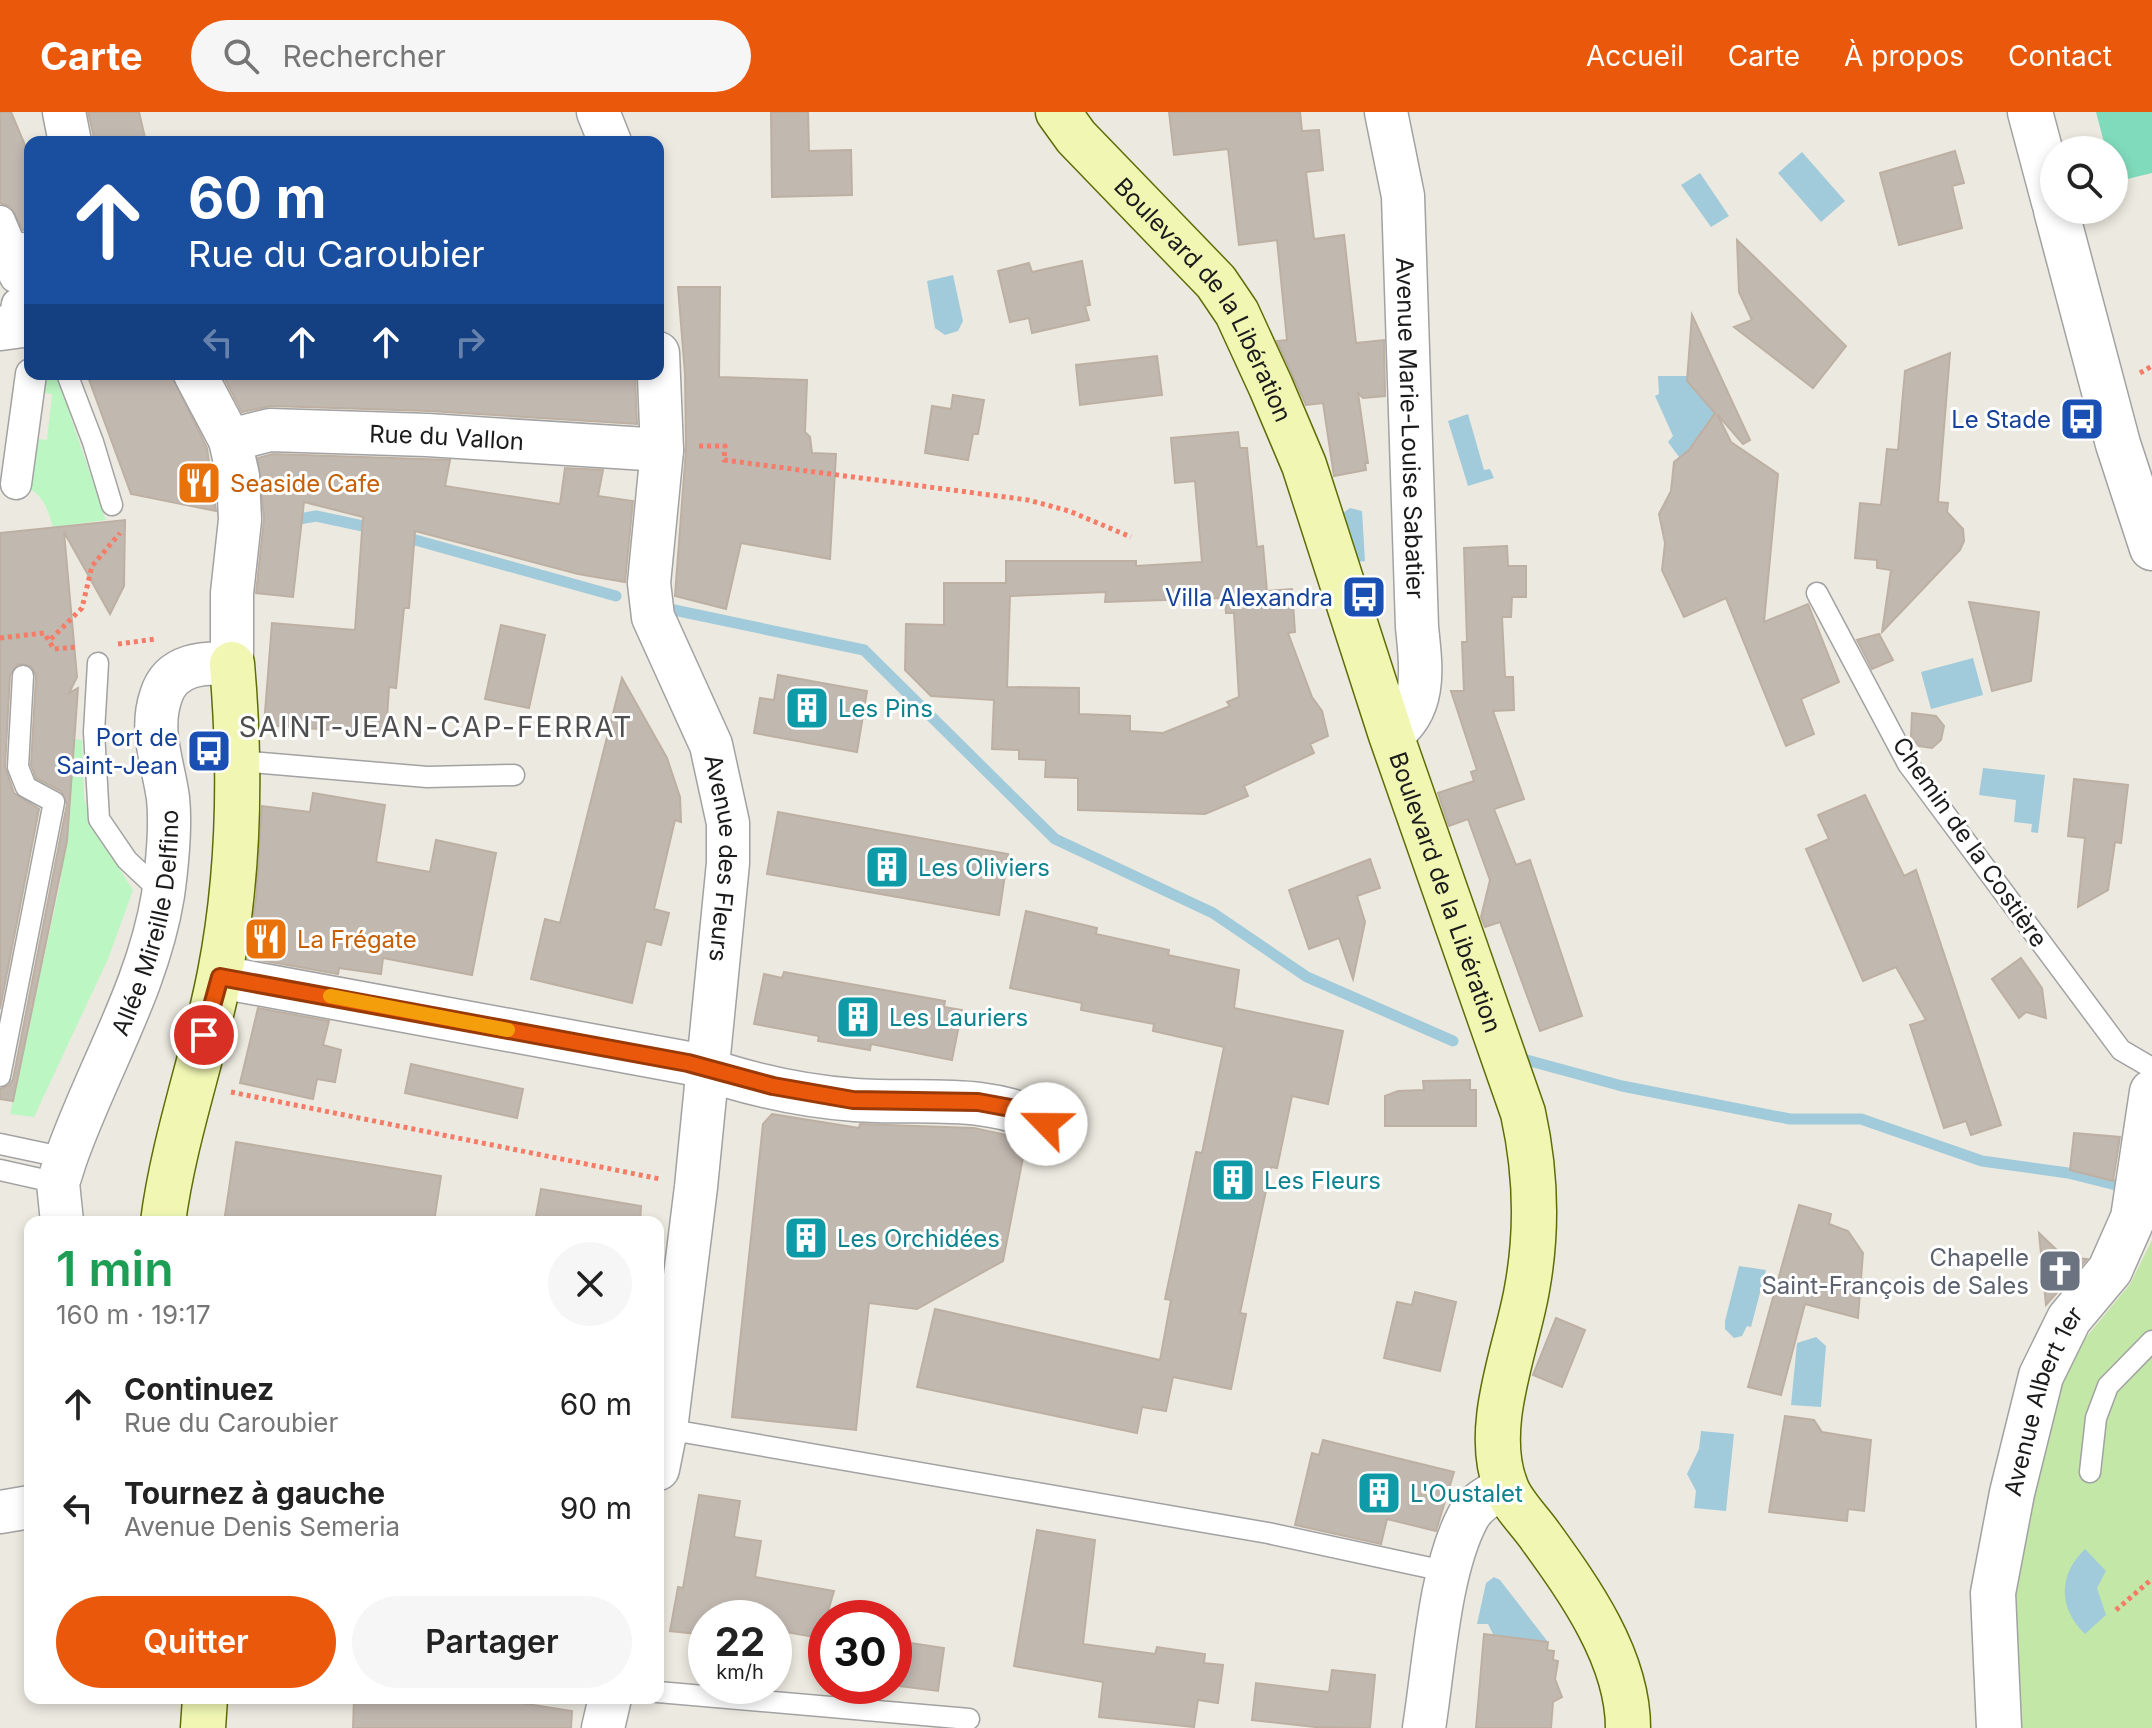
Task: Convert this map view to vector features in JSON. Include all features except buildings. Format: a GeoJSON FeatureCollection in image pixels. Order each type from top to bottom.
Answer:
{"type":"FeatureCollection","features":[{"type":"Feature","properties":{"kind":"main road","name":"Boulevard de la Libération"},"geometry":{"type":"LineString","coordinates":[[1058,112],[1085,147],[1216,282],[1237,313],[1304,465],[1391,735],[1523,1113],[1530,1144],[1535,1192],[1534,1236],[1527,1290],[1501,1403],[1498,1440],[1506,1487],[1598,1624],[1624,1691],[1628,1728]]}},
{"type":"Feature","properties":{"kind":"main road"},"geometry":{"type":"LineString","coordinates":[[164,1216],[169,1171],[220,977],[234,882],[239,761],[232,664]]}},
{"type":"Feature","properties":{"kind":"main road"},"geometry":{"type":"LineString","coordinates":[[203,1728],[205,1704]]}},
{"type":"Feature","properties":{"kind":"street"},"geometry":{"type":"LineString","coordinates":[[54,112],[58,136]]}},
{"type":"Feature","properties":{"kind":"street"},"geometry":{"type":"LineString","coordinates":[[64,112],[69,136]]}},
{"type":"Feature","properties":{"kind":"street"},"geometry":{"type":"LineString","coordinates":[[598,112],[608,136]]}},
{"type":"Feature","properties":{"kind":"street","name":"Avenue Marie-Louise Sabatier"},"geometry":{"type":"LineString","coordinates":[[1386,112],[1403,196],[1417,627],[1422,674],[1418,702],[1406,724],[1391,735]]}},
{"type":"Feature","properties":{"kind":"street"},"geometry":{"type":"LineString","coordinates":[[2030,112],[2040,150]]}},
{"type":"Feature","properties":{"kind":"street"},"geometry":{"type":"LineString","coordinates":[[0,221],[11,247],[24,248]]}},
{"type":"Feature","properties":{"kind":"street"},"geometry":{"type":"LineString","coordinates":[[2060,224],[2118,444],[2152,548]]}},
{"type":"Feature","properties":{"kind":"street"},"geometry":{"type":"LineString","coordinates":[[0,243],[15,277],[24,278]]}},
{"type":"Feature","properties":{"kind":"street"},"geometry":{"type":"LineString","coordinates":[[0,323],[15,317],[17,304],[24,303]]}},
{"type":"Feature","properties":{"kind":"street"},"geometry":{"type":"LineString","coordinates":[[16,484],[30,380]]}},
{"type":"Feature","properties":{"kind":"street"},"geometry":{"type":"LineString","coordinates":[[198,380],[230,440],[238,476],[240,520],[232,593],[232,664]]}},
{"type":"Feature","properties":{"kind":"street","name":"Avenue des Fleurs"},"geometry":{"type":"LineString","coordinates":[[659,380],[662,450],[649,583],[653,617],[711,745],[728,823],[728,863],[696,1187],[664,1434]]}},
{"type":"Feature","properties":{"kind":"street","name":"Rue du Vallon"},"geometry":{"type":"LineString","coordinates":[[230,440],[270,430],[427,435],[662,450]]}},
{"type":"Feature","properties":{"kind":"street","name":"Allée Mireille Delfino"},"geometry":{"type":"LineString","coordinates":[[62,1188],[146,965],[163,894],[168,800],[154,729],[161,693],[176,675],[200,661],[232,664]]}},
{"type":"Feature","properties":{"kind":"street"},"geometry":{"type":"LineString","coordinates":[[220,977],[688,1063],[746,1081],[853,1100],[978,1102],[1021,1110],[1046,1124]]}},
{"type":"Feature","properties":{"kind":"street","name":"Avenue Albert 1er"},"geometry":{"type":"LineString","coordinates":[[1999,1728],[1993,1593],[2012,1493],[2041,1376],[2069,1319],[2110,1270],[2133,1218],[2152,1092]]}},
{"type":"Feature","properties":{"kind":"street"},"geometry":{"type":"LineString","coordinates":[[1424,1728],[1449,1572],[1468,1516],[1482,1500],[1506,1487]]}},
{"type":"Feature","properties":{"kind":"street"},"geometry":{"type":"LineString","coordinates":[[0,1512],[24,1508]]}},
{"type":"Feature","properties":{"kind":"street"},"geometry":{"type":"LineString","coordinates":[[603,1728],[609,1704]]}},
{"type":"Feature","properties":{"kind":"lane"},"geometry":{"type":"LineString","coordinates":[[0,340],[24,337]]}},
{"type":"Feature","properties":{"kind":"lane"},"geometry":{"type":"LineString","coordinates":[[69,380],[112,505]]}},
{"type":"Feature","properties":{"kind":"lane","name":"Chemin de la Costière"},"geometry":{"type":"LineString","coordinates":[[1817,593],[1908,764],[2121,1050],[2152,1068]]}},
{"type":"Feature","properties":{"kind":"lane"},"geometry":{"type":"LineString","coordinates":[[98,663],[94,732],[99,819],[127,860],[163,894]]}},
{"type":"Feature","properties":{"kind":"lane"},"geometry":{"type":"LineString","coordinates":[[0,1076],[54,802],[26,787],[18,767],[23,676]]}},
{"type":"Feature","properties":{"kind":"lane"},"geometry":{"type":"LineString","coordinates":[[239,761],[427,777],[514,775]]}},
{"type":"Feature","properties":{"kind":"lane"},"geometry":{"type":"LineString","coordinates":[[0,1144],[62,1188]]}},
{"type":"Feature","properties":{"kind":"lane"},"geometry":{"type":"LineString","coordinates":[[0,1170],[62,1188]]}},
{"type":"Feature","properties":{"kind":"lane"},"geometry":{"type":"LineString","coordinates":[[2090,1472],[2096,1418],[2108,1386],[2152,1341]]}},
{"type":"Feature","properties":{"kind":"lane"},"geometry":{"type":"LineString","coordinates":[[664,1449],[1253,1530],[1449,1572]]}},
{"type":"Feature","properties":{"kind":"lane"},"geometry":{"type":"LineString","coordinates":[[664,1693],[969,1719]]}},
{"type":"Feature","properties":{"kind":"path"},"geometry":{"type":"LineString","coordinates":[[662,450],[678,446],[725,446],[724,460],[1028,500],[1069,511],[1131,537]]}},
{"type":"Feature","properties":{"kind":"path"},"geometry":{"type":"LineString","coordinates":[[0,638],[44,633],[51,639],[82,608],[92,566],[125,527]]}},
{"type":"Feature","properties":{"kind":"path"},"geometry":{"type":"LineString","coordinates":[[190,1083],[696,1187]]}},
{"type":"Feature","properties":{"kind":"path"},"geometry":{"type":"LineString","coordinates":[[2116,1610],[2152,1579]]}},
{"type":"Feature","properties":{"kind":"green space"},"geometry":{"type":"Polygon","coordinates":[[[2096,112],[2152,112],[2152,173],[2128,179],[2128,136],[2102,136],[2096,112]]]}},
{"type":"Feature","properties":{"kind":"green space"},"geometry":{"type":"Polygon","coordinates":[[[40,380],[58,380],[106,520],[53,527],[43,502],[23,485],[29,438],[47,440],[52,394],[38,392],[40,380]]]}},
{"type":"Feature","properties":{"kind":"green space"},"geometry":{"type":"Polygon","coordinates":[[[74,739],[82,740],[84,799],[97,834],[133,890],[108,959],[34,1117],[10,1114],[60,884],[70,789],[32,782],[34,767],[73,749],[74,739]]]}},
{"type":"Feature","properties":{"kind":"green space"},"geometry":{"type":"Polygon","coordinates":[[[2152,1240],[2152,1728],[2020,1728],[2014,1579],[2038,1454],[2063,1379],[2083,1341],[2130,1284],[2152,1240]]]}},
{"type":"Feature","properties":{"kind":"water"},"geometry":{"type":"Polygon","coordinates":[[[1802,152],[1845,201],[1821,222],[1778,173],[1802,152]]]}},
{"type":"Feature","properties":{"kind":"water"},"geometry":{"type":"Polygon","coordinates":[[[1700,173],[1729,216],[1711,227],[1681,185],[1700,173]]]}},
{"type":"Feature","properties":{"kind":"water"},"geometry":{"type":"Polygon","coordinates":[[[953,275],[963,321],[958,331],[945,335],[935,328],[927,281],[953,275]]]}},
{"type":"Feature","properties":{"kind":"water"},"geometry":{"type":"Polygon","coordinates":[[[1658,376],[1700,376],[1720,420],[1682,461],[1668,442],[1673,436],[1655,396],[1659,394],[1658,376]]]}},
{"type":"Feature","properties":{"kind":"water"},"geometry":{"type":"Polygon","coordinates":[[[1468,414],[1484,470],[1490,469],[1494,478],[1468,486],[1448,421],[1468,414]]]}},
{"type":"Feature","properties":{"kind":"water"},"geometry":{"type":"Polygon","coordinates":[[[1350,508],[1362,511],[1365,561],[1355,562],[1339,516],[1350,508]]]}},
{"type":"Feature","properties":{"kind":"water"},"geometry":{"type":"Polygon","coordinates":[[[1973,658],[1983,695],[1931,709],[1921,672],[1973,658]]]}},
{"type":"Feature","properties":{"kind":"water"},"geometry":{"type":"Polygon","coordinates":[[[1983,768],[2045,775],[2038,833],[2031,832],[2032,824],[2014,822],[2016,800],[1979,795],[1983,768]]]}},
{"type":"Feature","properties":{"kind":"water"},"geometry":{"type":"Polygon","coordinates":[[[1739,1266],[1766,1270],[1751,1327],[1747,1326],[1742,1336],[1734,1338],[1725,1329],[1725,1321],[1739,1266]]]}},
{"type":"Feature","properties":{"kind":"water"},"geometry":{"type":"Polygon","coordinates":[[[1816,1337],[1826,1346],[1821,1407],[1791,1405],[1797,1343],[1816,1337]]]}},
{"type":"Feature","properties":{"kind":"water"},"geometry":{"type":"Polygon","coordinates":[[[1701,1431],[1734,1434],[1726,1511],[1694,1508],[1696,1491],[1687,1474],[1699,1449],[1701,1431]]]}},
{"type":"Feature","properties":{"kind":"water"},"geometry":{"type":"Polygon","coordinates":[[[2085,1549],[2106,1571],[2097,1588],[2106,1615],[2085,1634],[2070,1613],[2065,1592],[2070,1570],[2085,1549]]]}},
{"type":"Feature","properties":{"kind":"water"},"geometry":{"type":"Polygon","coordinates":[[[1494,1577],[1500,1580],[1548,1642],[1494,1636],[1488,1624],[1477,1624],[1486,1583],[1494,1577]]]}},
{"type":"Feature","properties":{"kind":"waterway"},"geometry":{"type":"LineString","coordinates":[[288,521],[316,516],[377,529]]}},
{"type":"Feature","properties":{"kind":"waterway"},"geometry":{"type":"LineString","coordinates":[[401,536],[616,596]]}},
{"type":"Feature","properties":{"kind":"waterway"},"geometry":{"type":"LineString","coordinates":[[674,610],[864,650],[1055,839],[1213,913],[1307,977],[1453,1041]]}},
{"type":"Feature","properties":{"kind":"waterway"},"geometry":{"type":"LineString","coordinates":[[1523,1059],[1622,1086],[1790,1119],[1861,1119],[1982,1161],[2068,1173],[2120,1186]]}},
{"type":"Feature","properties":{"kind":"slow traffic"},"geometry":{"type":"LineString","coordinates":[[330,996],[508,1030]]}},
{"type":"Feature","properties":{"kind":"place","name":"Le Stade"},"geometry":{"type":"Point","coordinates":[2082,419]}},
{"type":"Feature","properties":{"kind":"place","name":"Seaside Cafe"},"geometry":{"type":"Point","coordinates":[199,483]}},
{"type":"Feature","properties":{"kind":"place","name":"Villa Alexandra"},"geometry":{"type":"Point","coordinates":[1364,597]}},
{"type":"Feature","properties":{"kind":"place","name":"Les Pins"},"geometry":{"type":"Point","coordinates":[807,708]}},
{"type":"Feature","properties":{"kind":"place","name":"Port de Saint-Jean"},"geometry":{"type":"Point","coordinates":[209,751]}},
{"type":"Feature","properties":{"kind":"place","name":"Les Oliviers"},"geometry":{"type":"Point","coordinates":[887,867]}},
{"type":"Feature","properties":{"kind":"place","name":"La Frégate"},"geometry":{"type":"Point","coordinates":[266,939]}},
{"type":"Feature","properties":{"kind":"place","name":"Les Lauriers"},"geometry":{"type":"Point","coordinates":[858,1017]}},
{"type":"Feature","properties":{"kind":"place","name":"Les Fleurs"},"geometry":{"type":"Point","coordinates":[1233,1180]}},
{"type":"Feature","properties":{"kind":"place","name":"Les Orchidées"},"geometry":{"type":"Point","coordinates":[806,1238]}},
{"type":"Feature","properties":{"kind":"place","name":"Chapelle Saint-François de Sales"},"geometry":{"type":"Point","coordinates":[2060,1271]}},
{"type":"Feature","properties":{"kind":"place","name":"L'Oustalet"},"geometry":{"type":"Point","coordinates":[1379,1493]}},
{"type":"Feature","properties":{"kind":"district","name":"SAINT-JEAN-CAP-FERRAT"},"geometry":{"type":"Point","coordinates":[436,727]}},
{"type":"Feature","properties":{"kind":"route"},"geometry":{"type":"LineString","coordinates":[[204,1035],[220,977],[688,1063],[773,1086],[853,1100],[978,1102],[1021,1110],[1046,1124]]}}]}
